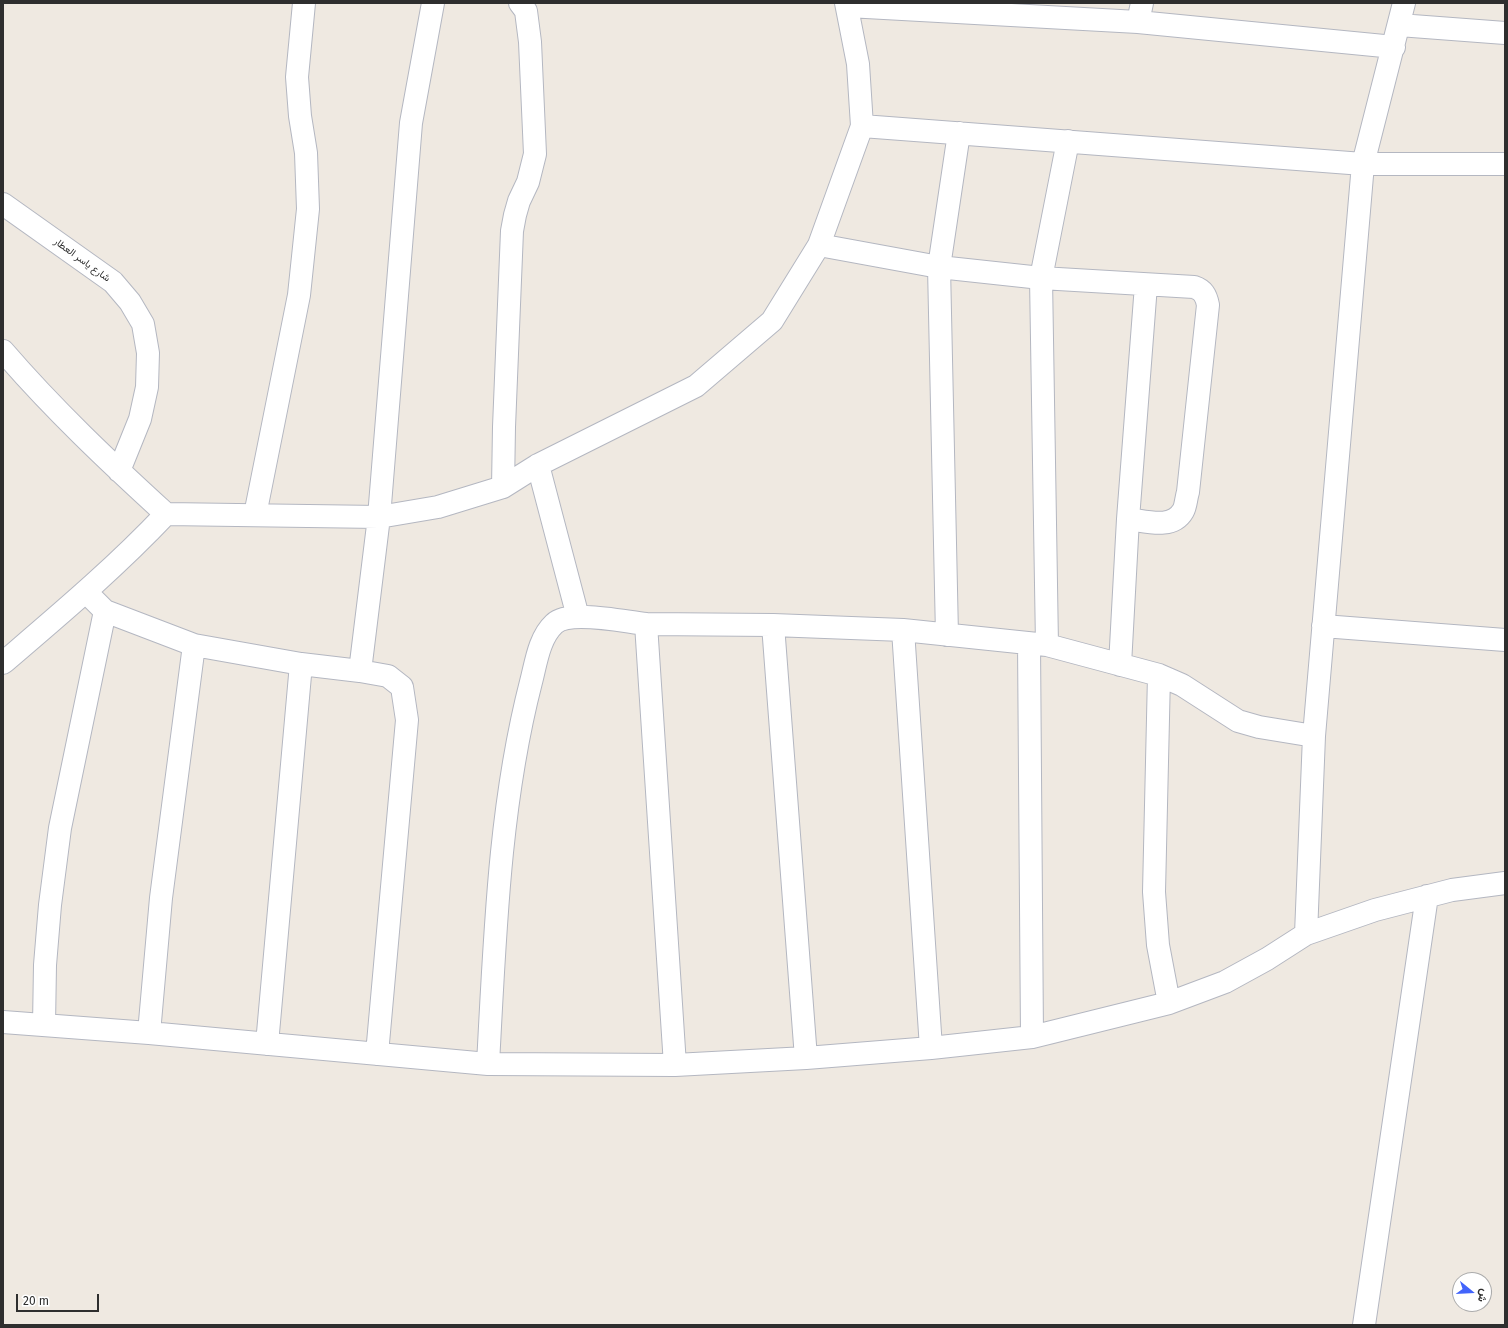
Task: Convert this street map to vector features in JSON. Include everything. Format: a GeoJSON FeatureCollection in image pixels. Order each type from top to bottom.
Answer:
{"type":"FeatureCollection","features":[{"type":"Feature","properties":{"kind":"street"},"geometry":{"type":"LineString","coordinates":[[255,516],[299,295],[308,208],[306,153],[300,116],[297,77],[304,3]]}},
{"type":"Feature","properties":{"kind":"street"},"geometry":{"type":"LineString","coordinates":[[360,670],[379,518],[407,154],[411,123],[433,3]]}},
{"type":"Feature","properties":{"kind":"street"},"geometry":{"type":"LineString","coordinates":[[503,487],[512,230],[519,200],[528,182],[535,154],[530,42],[526,11],[520,3]]}},
{"type":"Feature","properties":{"kind":"street"},"geometry":{"type":"LineString","coordinates":[[1306,934],[1314,736],[1363,164],[1404,3]]}},
{"type":"Feature","properties":{"kind":"street"},"geometry":{"type":"LineString","coordinates":[[3,351],[32,385],[82,436],[166,514],[379,518],[438,507],[503,487],[538,465],[696,386],[772,321],[819,245],[862,126],[858,64],[847,5],[1140,12],[1394,47]]}},
{"type":"Feature","properties":{"kind":"street"},"geometry":{"type":"LineString","coordinates":[[1399,25],[1505,33]]}},
{"type":"Feature","properties":{"kind":"street"},"geometry":{"type":"LineString","coordinates":[[862,126],[1363,164],[1505,164]]}},
{"type":"Feature","properties":{"kind":"street"},"geometry":{"type":"LineString","coordinates":[[947,635],[939,267],[960,133]]}},
{"type":"Feature","properties":{"kind":"street"},"geometry":{"type":"LineString","coordinates":[[1032,1037],[1038,644],[1041,278],[1068,141]]}},
{"type":"Feature","properties":{"kind":"street","name":"شارع ياسر العطار"},"geometry":{"type":"LineString","coordinates":[[3,204],[112,282],[130,302],[143,324],[148,352],[147,387],[140,419],[119,471]]}},
{"type":"Feature","properties":{"kind":"street"},"geometry":{"type":"LineString","coordinates":[[819,245],[939,267],[1041,278],[1194,287],[1201,290],[1206,296],[1208,305],[1188,492],[1184,510],[1176,519],[1165,523],[1128,519]]}},
{"type":"Feature","properties":{"kind":"street"},"geometry":{"type":"LineString","coordinates":[[1120,665],[1128,519],[1146,285]]}},
{"type":"Feature","properties":{"kind":"street"},"geometry":{"type":"LineString","coordinates":[[538,465],[578,617]]}},
{"type":"Feature","properties":{"kind":"street"},"geometry":{"type":"LineString","coordinates":[[3,663],[86,592],[127,554],[166,514]]}},
{"type":"Feature","properties":{"kind":"street"},"geometry":{"type":"LineString","coordinates":[[86,592],[105,611],[194,645],[301,664],[360,670],[388,676],[402,687],[407,720],[377,1054]]}},
{"type":"Feature","properties":{"kind":"street"},"geometry":{"type":"LineString","coordinates":[[44,1025],[45,965],[50,905],[60,828],[105,611]]}},
{"type":"Feature","properties":{"kind":"street"},"geometry":{"type":"LineString","coordinates":[[488,1064],[499,867],[512,774],[526,702],[538,653],[545,634],[555,623],[568,617],[593,617],[646,624],[773,625],[903,630],[1038,644],[1159,675],[1182,684],[1238,721],[1259,727],[1314,736]]}},
{"type":"Feature","properties":{"kind":"street"},"geometry":{"type":"LineString","coordinates":[[646,624],[675,1065]]}},
{"type":"Feature","properties":{"kind":"street"},"geometry":{"type":"LineString","coordinates":[[773,625],[806,1058]]}},
{"type":"Feature","properties":{"kind":"street"},"geometry":{"type":"LineString","coordinates":[[1323,626],[1505,640]]}},
{"type":"Feature","properties":{"kind":"street"},"geometry":{"type":"LineString","coordinates":[[903,630],[931,1048]]}},
{"type":"Feature","properties":{"kind":"street"},"geometry":{"type":"LineString","coordinates":[[149,1033],[161,898],[194,645]]}},
{"type":"Feature","properties":{"kind":"street"},"geometry":{"type":"LineString","coordinates":[[267,1044],[301,664]]}},
{"type":"Feature","properties":{"kind":"street"},"geometry":{"type":"LineString","coordinates":[[1159,675],[1154,892],[1158,946],[1169,1003]]}},
{"type":"Feature","properties":{"kind":"street"},"geometry":{"type":"LineString","coordinates":[[3,1022],[149,1033],[488,1064],[675,1065],[806,1058],[931,1048],[1032,1037],[1169,1003],[1225,982],[1267,959],[1306,934],[1375,910],[1427,896],[1452,890],[1505,883]]}},
{"type":"Feature","properties":{"kind":"street"},"geometry":{"type":"LineString","coordinates":[[1364,1325],[1427,896]]}}]}
